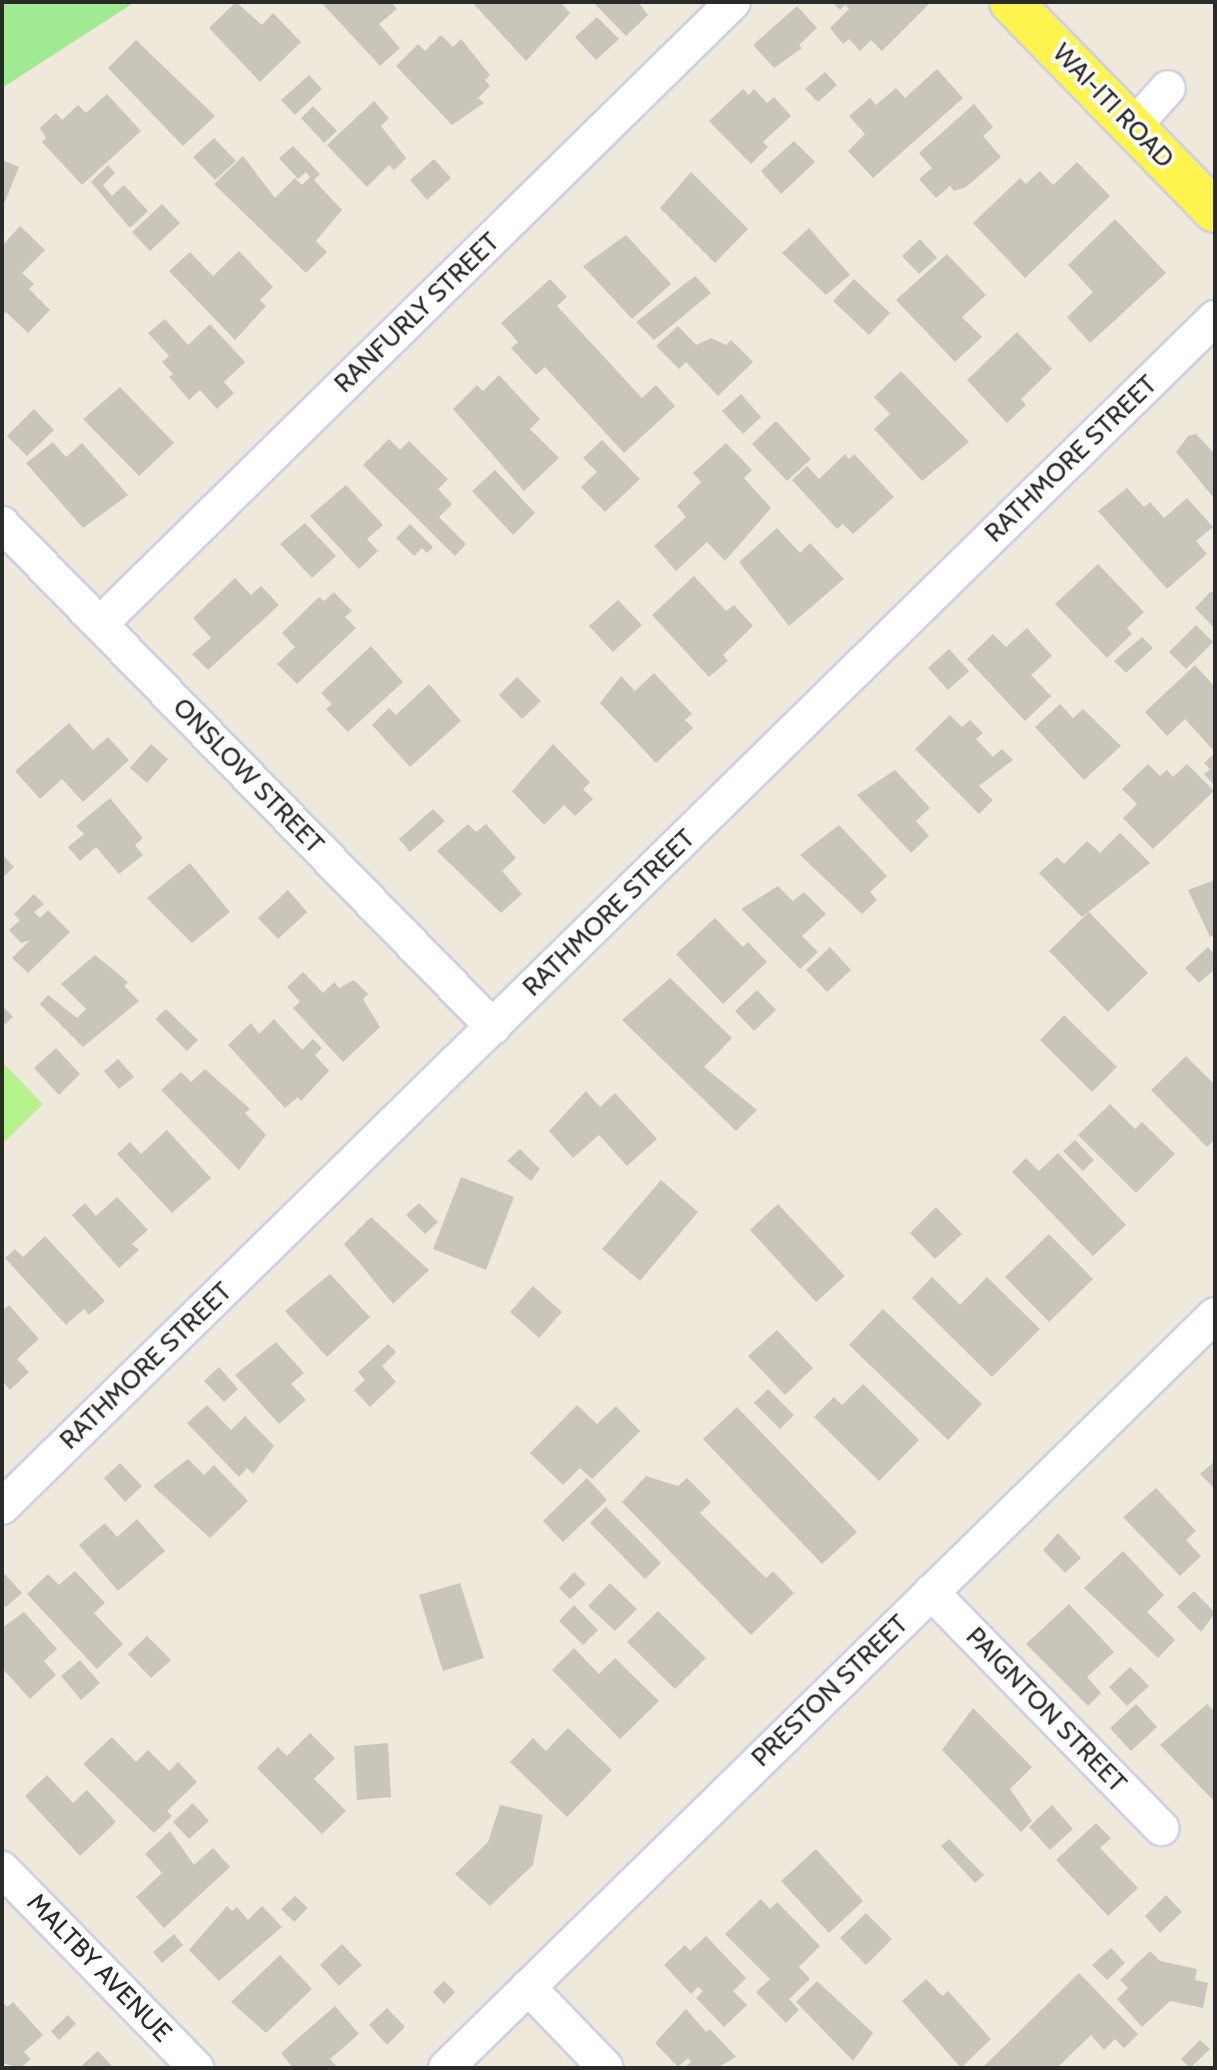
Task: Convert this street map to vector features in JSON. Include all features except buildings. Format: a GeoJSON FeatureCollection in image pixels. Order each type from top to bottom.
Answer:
{"type":"FeatureCollection","features":[{"type":"Feature","properties":{"kind":"main road","name":"WAI-ITI ROAD"},"geometry":{"type":"LineString","coordinates":[[1019,5],[1215,211]]}},
{"type":"Feature","properties":{"kind":"street","name":"RANFURLY STREET"},"geometry":{"type":"LineString","coordinates":[[100,624],[733,2]]}},
{"type":"Feature","properties":{"kind":"street"},"geometry":{"type":"LineString","coordinates":[[1133,127],[1168,88]]}},
{"type":"Feature","properties":{"kind":"street","name":"RATHMORE STREET"},"geometry":{"type":"LineString","coordinates":[[2,1507],[1215,318]]}},
{"type":"Feature","properties":{"kind":"street","name":"ONSLOW STREET"},"geometry":{"type":"LineString","coordinates":[[2,524],[493,1027]]}},
{"type":"Feature","properties":{"kind":"street","name":"PRESTON STREET"},"geometry":{"type":"LineString","coordinates":[[446,2068],[1215,1315]]}},
{"type":"Feature","properties":{"kind":"street","name":"PAIGNTON STREET"},"geometry":{"type":"LineString","coordinates":[[931,1592],[1161,1828]]}},
{"type":"Feature","properties":{"kind":"street","name":"MALTBY AVENUE"},"geometry":{"type":"LineString","coordinates":[[2,1869],[196,2068]]}},
{"type":"Feature","properties":{"kind":"street"},"geometry":{"type":"LineString","coordinates":[[528,1987],[606,2068]]}},
{"type":"Feature","properties":{"kind":"green space"},"geometry":{"type":"Polygon","coordinates":[[[2,2],[135,2],[2,88],[2,2]]]}},
{"type":"Feature","properties":{"kind":"green space"},"geometry":{"type":"Polygon","coordinates":[[[2,1062],[43,1104],[2,1144],[2,1062]]]}}]}
